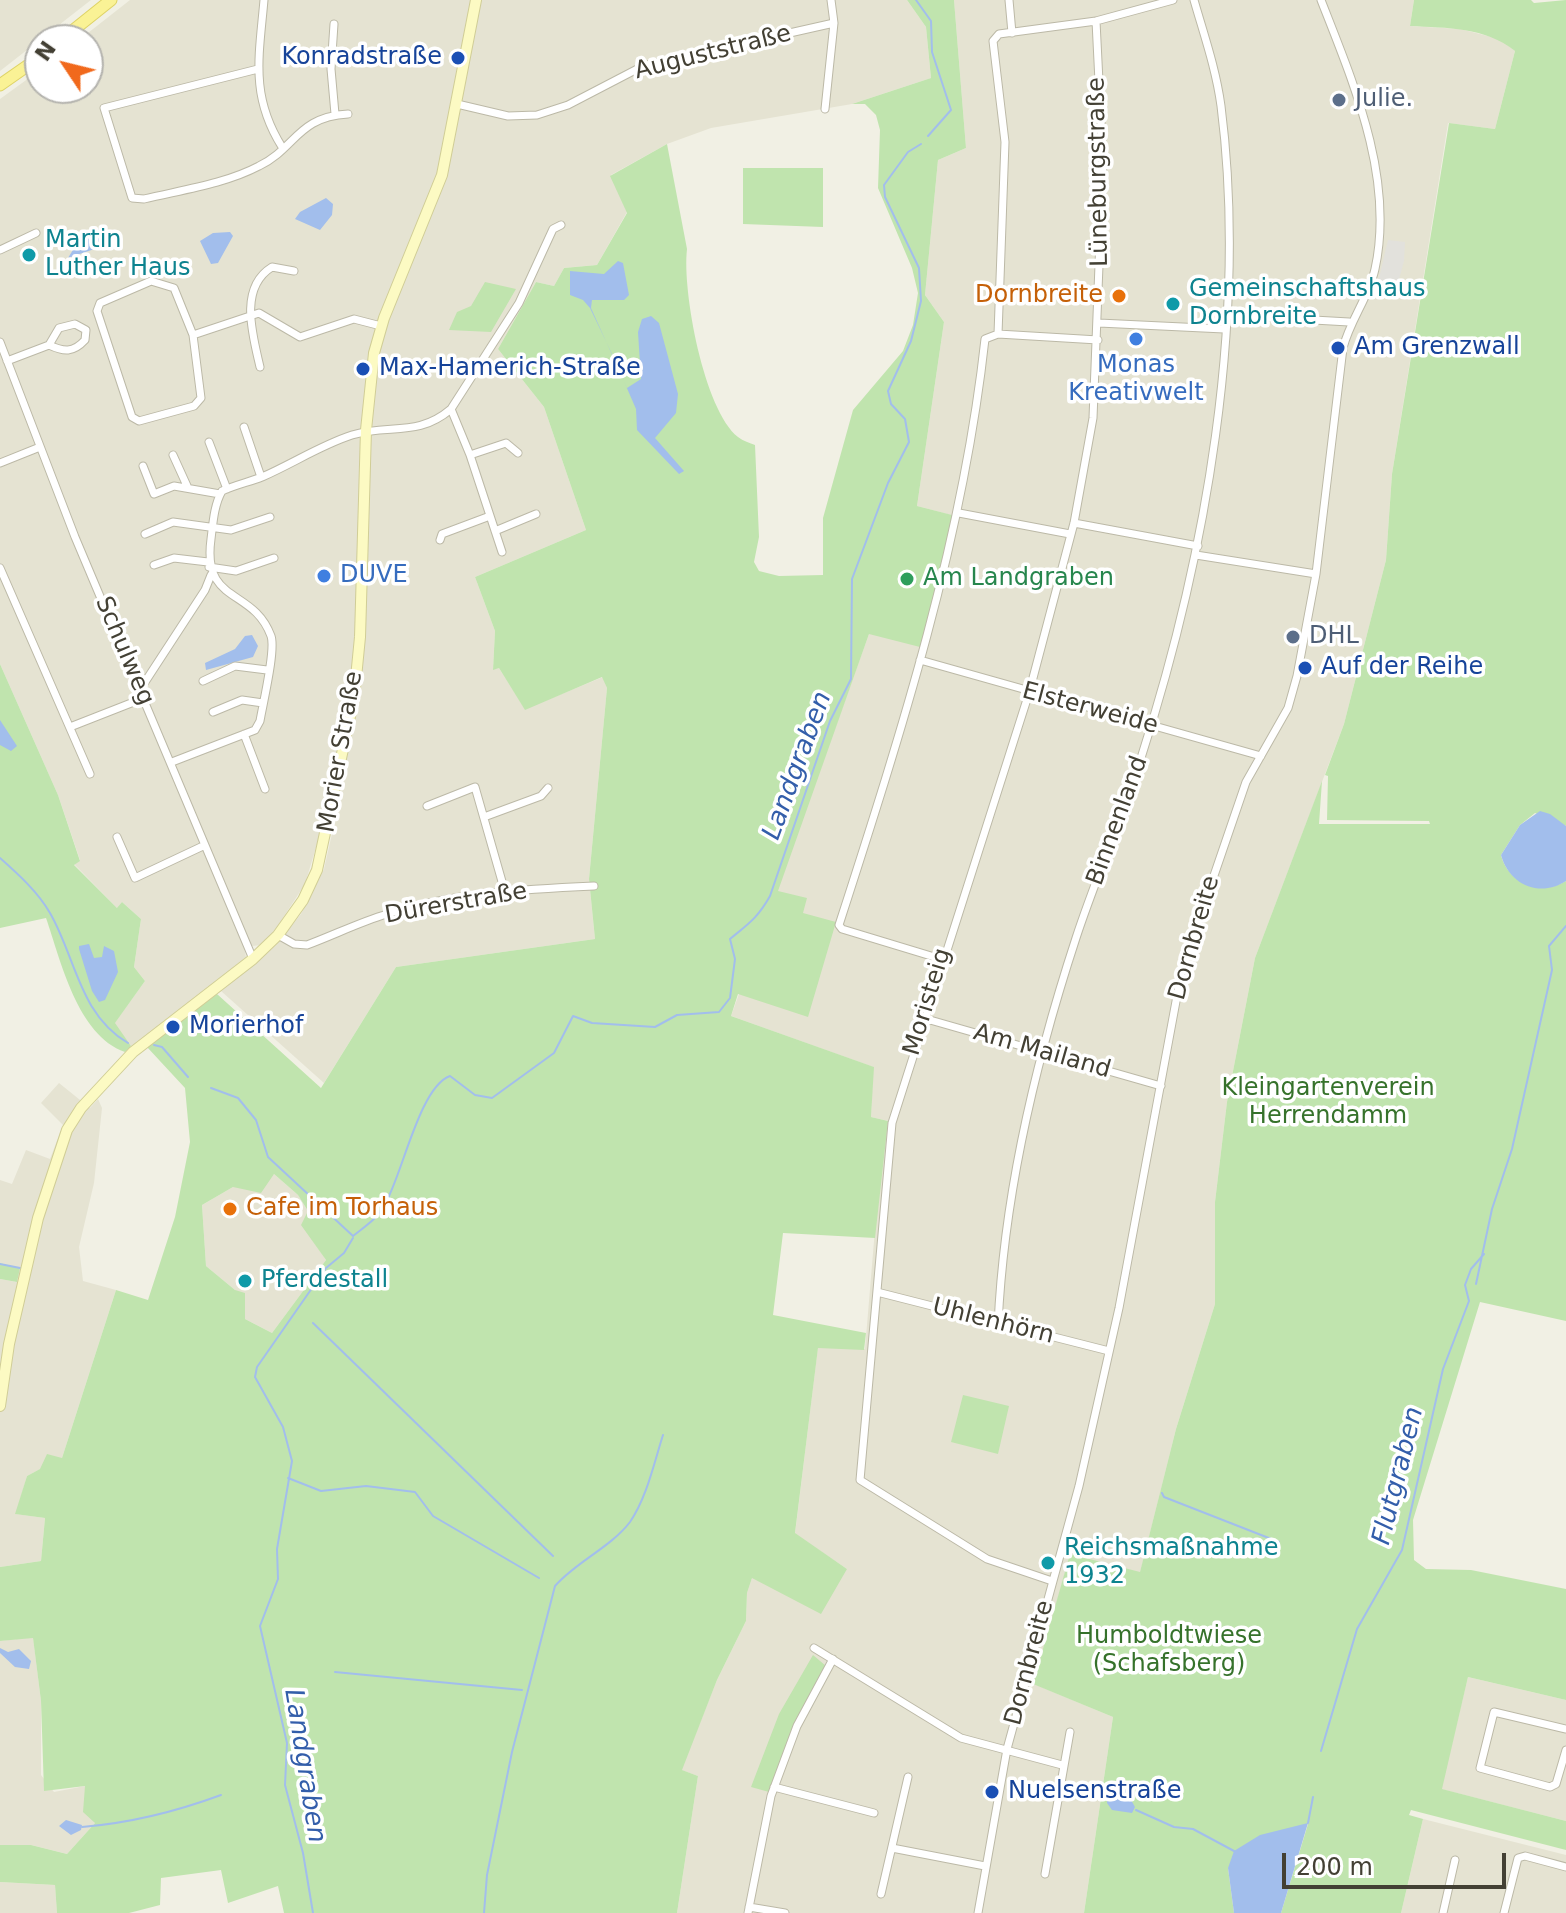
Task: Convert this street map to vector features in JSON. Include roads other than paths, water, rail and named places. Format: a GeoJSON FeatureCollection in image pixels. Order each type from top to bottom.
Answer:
{"type":"FeatureCollection","features":[{"type":"Feature","properties":{"kind":"main road"},"geometry":{"type":"LineString","coordinates":[[81,24],[111,0]]}},
{"type":"Feature","properties":{"kind":"main road","name":"Morier Straße"},"geometry":{"type":"LineString","coordinates":[[0,1406],[9,1344],[38,1218],[67,1130],[81,1108],[133,1052],[253,959],[278,935],[303,900],[317,870],[354,698],[360,637],[370,377],[381,326],[438,189],[476,0]]}},
{"type":"Feature","properties":{"kind":"main road"},"geometry":{"type":"LineString","coordinates":[[0,85],[24,68]]}},
{"type":"Feature","properties":{"kind":"street"},"geometry":{"type":"LineString","coordinates":[[264,0],[258,69],[261,107],[282,147]]}},
{"type":"Feature","properties":{"kind":"street"},"geometry":{"type":"LineString","coordinates":[[825,109],[834,23],[831,0]]}},
{"type":"Feature","properties":{"kind":"street"},"geometry":{"type":"LineString","coordinates":[[1009,0],[1012,33]]}},
{"type":"Feature","properties":{"kind":"street"},"geometry":{"type":"LineString","coordinates":[[998,334],[1005,142],[993,41],[999,34],[1096,21],[1173,0]]}},
{"type":"Feature","properties":{"kind":"street","name":"Binnenland"},"geometry":{"type":"LineString","coordinates":[[998,1325],[1008,1210],[1044,1051],[1075,939],[1151,726],[1197,550],[1221,385],[1230,246],[1221,104],[1194,0]]}},
{"type":"Feature","properties":{"kind":"street","name":"Dornbreite"},"geometry":{"type":"LineString","coordinates":[[978,1913],[1007,1749],[1079,1486],[1109,1351],[1182,969],[1246,782],[1288,708],[1316,574],[1349,322],[1375,270],[1376,175],[1359,98],[1321,0]]}},
{"type":"Feature","properties":{"kind":"street","name":"Lüneburgstraße"},"geometry":{"type":"LineString","coordinates":[[1096,21],[1103,163],[1099,323]]}},
{"type":"Feature","properties":{"kind":"street","name":"Auguststraße"},"geometry":{"type":"LineString","coordinates":[[457,104],[508,116],[537,115],[568,105],[643,66],[834,23]]}},
{"type":"Feature","properties":{"kind":"street"},"geometry":{"type":"LineString","coordinates":[[334,24],[331,69],[335,114]]}},
{"type":"Feature","properties":{"kind":"street"},"geometry":{"type":"LineString","coordinates":[[258,69],[104,108],[132,198],[144,199],[245,172],[260,166],[308,124],[335,114],[348,114]]}},
{"type":"Feature","properties":{"kind":"street"},"geometry":{"type":"LineString","coordinates":[[143,466],[154,494],[174,486],[223,491],[366,430],[417,428],[436,422],[451,409],[519,303],[553,229],[561,225]]}},
{"type":"Feature","properties":{"kind":"street"},"geometry":{"type":"LineString","coordinates":[[0,250],[36,233]]}},
{"type":"Feature","properties":{"kind":"street"},"geometry":{"type":"LineString","coordinates":[[260,367],[251,298],[262,273],[272,267],[294,271]]}},
{"type":"Feature","properties":{"kind":"street"},"geometry":{"type":"LineString","coordinates":[[151,281],[163,282],[174,288],[193,335],[201,398],[194,406],[139,421],[132,417],[99,325],[100,303],[151,281]]}},
{"type":"Feature","properties":{"kind":"street"},"geometry":{"type":"LineString","coordinates":[[193,335],[259,313],[300,337],[354,319],[381,326]]}},
{"type":"Feature","properties":{"kind":"street"},"geometry":{"type":"LineString","coordinates":[[1225,315],[1349,322]]}},
{"type":"Feature","properties":{"kind":"street"},"geometry":{"type":"LineString","coordinates":[[1099,323],[1224,329]]}},
{"type":"Feature","properties":{"kind":"street","name":"Moristeig"},"geometry":{"type":"LineString","coordinates":[[1052,1581],[987,1559],[860,1480],[892,1123],[941,959],[1029,693],[1074,523],[1093,418],[1099,323]]}},
{"type":"Feature","properties":{"kind":"street"},"geometry":{"type":"LineString","coordinates":[[7,361],[49,345],[64,325],[75,324],[86,330],[99,325]]}},
{"type":"Feature","properties":{"kind":"street"},"geometry":{"type":"LineString","coordinates":[[49,345],[73,351],[85,340],[86,330]]}},
{"type":"Feature","properties":{"kind":"street"},"geometry":{"type":"LineString","coordinates":[[941,959],[839,927],[920,660],[959,513],[975,432],[985,339],[998,334],[1098,340]]}},
{"type":"Feature","properties":{"kind":"street","name":"Schulweg"},"geometry":{"type":"LineString","coordinates":[[0,342],[40,447],[172,762],[203,846],[253,959]]}},
{"type":"Feature","properties":{"kind":"street"},"geometry":{"type":"LineString","coordinates":[[451,409],[470,455],[502,552]]}},
{"type":"Feature","properties":{"kind":"street"},"geometry":{"type":"LineString","coordinates":[[244,427],[261,477]]}},
{"type":"Feature","properties":{"kind":"street"},"geometry":{"type":"LineString","coordinates":[[145,682],[205,590],[212,527],[223,491],[209,442]]}},
{"type":"Feature","properties":{"kind":"street"},"geometry":{"type":"LineString","coordinates":[[470,455],[506,443],[518,453]]}},
{"type":"Feature","properties":{"kind":"street"},"geometry":{"type":"LineString","coordinates":[[0,463],[40,447]]}},
{"type":"Feature","properties":{"kind":"street"},"geometry":{"type":"LineString","coordinates":[[173,455],[188,488]]}},
{"type":"Feature","properties":{"kind":"street"},"geometry":{"type":"LineString","coordinates":[[959,513],[1070,534]]}},
{"type":"Feature","properties":{"kind":"street"},"geometry":{"type":"LineString","coordinates":[[495,531],[536,514]]}},
{"type":"Feature","properties":{"kind":"street"},"geometry":{"type":"LineString","coordinates":[[440,540],[442,534],[490,516]]}},
{"type":"Feature","properties":{"kind":"street"},"geometry":{"type":"LineString","coordinates":[[145,534],[173,522],[236,530],[270,517]]}},
{"type":"Feature","properties":{"kind":"street"},"geometry":{"type":"LineString","coordinates":[[1074,523],[1316,574]]}},
{"type":"Feature","properties":{"kind":"street"},"geometry":{"type":"LineString","coordinates":[[154,565],[174,558],[209,568],[236,571],[274,558]]}},
{"type":"Feature","properties":{"kind":"street"},"geometry":{"type":"LineString","coordinates":[[0,568],[90,774]]}},
{"type":"Feature","properties":{"kind":"street"},"geometry":{"type":"LineString","coordinates":[[172,762],[255,730],[263,703],[273,640],[261,616],[218,584],[209,568]]}},
{"type":"Feature","properties":{"kind":"street","name":"Elsterweide"},"geometry":{"type":"LineString","coordinates":[[920,660],[1261,756]]}},
{"type":"Feature","properties":{"kind":"street"},"geometry":{"type":"LineString","coordinates":[[203,681],[235,666],[267,670]]}},
{"type":"Feature","properties":{"kind":"street"},"geometry":{"type":"LineString","coordinates":[[70,727],[144,698]]}},
{"type":"Feature","properties":{"kind":"street"},"geometry":{"type":"LineString","coordinates":[[213,712],[242,700],[263,703]]}},
{"type":"Feature","properties":{"kind":"street"},"geometry":{"type":"LineString","coordinates":[[244,734],[265,789]]}},
{"type":"Feature","properties":{"kind":"street"},"geometry":{"type":"LineString","coordinates":[[427,806],[470,786],[475,787],[505,892]]}},
{"type":"Feature","properties":{"kind":"street"},"geometry":{"type":"LineString","coordinates":[[484,817],[541,796],[548,788]]}},
{"type":"Feature","properties":{"kind":"street"},"geometry":{"type":"LineString","coordinates":[[117,837],[135,878],[203,846]]}},
{"type":"Feature","properties":{"kind":"street","name":"Dürerstraße"},"geometry":{"type":"LineString","coordinates":[[278,935],[294,944],[307,945],[388,913],[505,892],[594,886]]}},
{"type":"Feature","properties":{"kind":"street","name":"Am Mailand"},"geometry":{"type":"LineString","coordinates":[[923,1018],[1161,1086]]}},
{"type":"Feature","properties":{"kind":"street","name":"Uhlenhörn"},"geometry":{"type":"LineString","coordinates":[[877,1292],[1109,1351]]}},
{"type":"Feature","properties":{"kind":"street"},"geometry":{"type":"LineString","coordinates":[[814,1648],[961,1738],[1007,1749]]}},
{"type":"Feature","properties":{"kind":"street"},"geometry":{"type":"LineString","coordinates":[[785,1913],[748,1910],[774,1787],[797,1726],[833,1659]]}},
{"type":"Feature","properties":{"kind":"street"},"geometry":{"type":"LineString","coordinates":[[1566,1729],[1494,1712],[1480,1768],[1550,1787],[1556,1784],[1566,1750]]}},
{"type":"Feature","properties":{"kind":"street"},"geometry":{"type":"LineString","coordinates":[[1045,1874],[1070,1732]]}},
{"type":"Feature","properties":{"kind":"street","name":"Dornbreite"},"geometry":{"type":"LineString","coordinates":[[1007,1749],[1062,1765]]}},
{"type":"Feature","properties":{"kind":"street"},"geometry":{"type":"LineString","coordinates":[[881,1894],[908,1777]]}},
{"type":"Feature","properties":{"kind":"street"},"geometry":{"type":"LineString","coordinates":[[774,1787],[874,1813]]}},
{"type":"Feature","properties":{"kind":"street"},"geometry":{"type":"LineString","coordinates":[[892,1848],[985,1866]]}},
{"type":"Feature","properties":{"kind":"street"},"geometry":{"type":"LineString","coordinates":[[1504,1913],[1518,1858],[1525,1856],[1566,1867]]}},
{"type":"Feature","properties":{"kind":"street"},"geometry":{"type":"LineString","coordinates":[[1443,1913],[1455,1860]]}},
{"type":"Feature","properties":{"kind":"water"},"geometry":{"type":"Polygon","coordinates":[[[326,198],[333,204],[332,215],[320,230],[295,219],[300,212],[326,198]]]}},
{"type":"Feature","properties":{"kind":"water"},"geometry":{"type":"Polygon","coordinates":[[[102,227],[109,244],[68,258],[76,245],[102,227]]]}},
{"type":"Feature","properties":{"kind":"water"},"geometry":{"type":"Polygon","coordinates":[[[230,232],[233,236],[218,263],[211,264],[200,241],[213,233],[230,232]]]}},
{"type":"Feature","properties":{"kind":"water"},"geometry":{"type":"Polygon","coordinates":[[[618,261],[623,263],[629,295],[624,300],[592,300],[591,308],[606,342],[590,308],[583,300],[570,295],[570,271],[604,274],[618,261]]]}},
{"type":"Feature","properties":{"kind":"water"},"geometry":{"type":"Polygon","coordinates":[[[651,316],[659,323],[678,394],[676,413],[655,438],[684,471],[679,474],[637,430],[636,409],[627,388],[641,379],[638,332],[642,319],[651,316]]]}},
{"type":"Feature","properties":{"kind":"water"},"geometry":{"type":"Polygon","coordinates":[[[252,635],[258,646],[253,657],[206,670],[205,663],[235,649],[245,636],[252,635]]]}},
{"type":"Feature","properties":{"kind":"water"},"geometry":{"type":"Polygon","coordinates":[[[0,720],[17,746],[11,751],[0,745],[0,720]]]}},
{"type":"Feature","properties":{"kind":"water"},"geometry":{"type":"Polygon","coordinates":[[[1540,811],[1566,826],[1566,881],[1546,888],[1527,886],[1518,881],[1501,855],[1520,825],[1540,811]]]}},
{"type":"Feature","properties":{"kind":"water"},"geometry":{"type":"Polygon","coordinates":[[[89,944],[94,958],[102,957],[104,946],[114,951],[118,972],[105,1000],[99,1002],[92,991],[79,949],[79,946],[89,944]]]}},
{"type":"Feature","properties":{"kind":"water"},"geometry":{"type":"Polygon","coordinates":[[[0,1648],[8,1652],[19,1649],[31,1661],[29,1669],[15,1667],[0,1653],[0,1648]]]}},
{"type":"Feature","properties":{"kind":"water"},"geometry":{"type":"Polygon","coordinates":[[[1115,1787],[1125,1789],[1135,1807],[1132,1813],[1112,1810],[1107,1803],[1108,1790],[1115,1787]]]}},
{"type":"Feature","properties":{"kind":"water"},"geometry":{"type":"Polygon","coordinates":[[[66,1820],[82,1825],[81,1830],[71,1835],[59,1826],[66,1820]]]}},
{"type":"Feature","properties":{"kind":"water"},"geometry":{"type":"Polygon","coordinates":[[[1308,1823],[1281,1913],[1234,1913],[1228,1868],[1234,1851],[1260,1835],[1308,1823]]]}},
{"type":"Feature","properties":{"kind":"waterway","name":"Landgraben"},"geometry":{"type":"LineString","coordinates":[[916,0],[931,21],[932,52],[951,110],[928,136]]}},
{"type":"Feature","properties":{"kind":"waterway","name":"Landgraben"},"geometry":{"type":"LineString","coordinates":[[211,1088],[238,1098],[256,1120],[268,1157],[353,1236],[384,1206],[420,1114],[439,1084],[450,1076],[475,1095],[492,1098],[554,1053],[573,1016],[592,1023],[655,1027],[677,1015],[719,1012],[730,998],[735,959],[730,939],[756,916],[770,896],[830,721],[851,679],[852,579],[888,483],[909,442],[905,419],[891,404],[888,391],[911,341],[921,301],[919,268],[885,197],[884,185],[908,152],[921,144]]}},
{"type":"Feature","properties":{"kind":"waterway"},"geometry":{"type":"LineString","coordinates":[[0,858],[45,905],[89,1001],[99,1017],[128,1043]]}},
{"type":"Feature","properties":{"kind":"waterway","name":"Flutgraben"},"geometry":{"type":"LineString","coordinates":[[1476,1284],[1492,1209],[1512,1149],[1552,970],[1549,946],[1566,926]]}},
{"type":"Feature","properties":{"kind":"waterway"},"geometry":{"type":"LineString","coordinates":[[154,1045],[162,1047],[188,1077]]}},
{"type":"Feature","properties":{"kind":"waterway","name":"Landgraben"},"geometry":{"type":"LineString","coordinates":[[313,1913],[303,1853],[285,1785],[287,1743],[260,1626],[278,1579],[277,1549],[292,1461],[283,1427],[255,1377],[257,1367],[326,1268],[344,1253],[353,1238]]}},
{"type":"Feature","properties":{"kind":"waterway","name":"Flutgraben"},"geometry":{"type":"LineString","coordinates":[[1321,1751],[1357,1629],[1402,1550],[1443,1369],[1469,1301],[1465,1285],[1471,1269],[1484,1254]]}},
{"type":"Feature","properties":{"kind":"waterway"},"geometry":{"type":"LineString","coordinates":[[0,1264],[20,1268]]}},
{"type":"Feature","properties":{"kind":"waterway"},"geometry":{"type":"LineString","coordinates":[[313,1323],[553,1556]]}},
{"type":"Feature","properties":{"kind":"waterway"},"geometry":{"type":"LineString","coordinates":[[484,1913],[487,1875],[512,1752],[555,1586],[630,1522],[646,1491],[663,1435]]}},
{"type":"Feature","properties":{"kind":"waterway"},"geometry":{"type":"LineString","coordinates":[[288,1478],[321,1491],[366,1486],[415,1492],[433,1516],[539,1578]]}},
{"type":"Feature","properties":{"kind":"waterway"},"geometry":{"type":"LineString","coordinates":[[1162,1493],[1164,1497],[1279,1542]]}},
{"type":"Feature","properties":{"kind":"waterway"},"geometry":{"type":"LineString","coordinates":[[335,1672],[522,1690]]}},
{"type":"Feature","properties":{"kind":"waterway"},"geometry":{"type":"LineString","coordinates":[[82,1827],[153,1816],[221,1795]]}},
{"type":"Feature","properties":{"kind":"waterway","name":"Flutgraben"},"geometry":{"type":"LineString","coordinates":[[1308,1823],[1313,1797]]}},
{"type":"Feature","properties":{"kind":"waterway"},"geometry":{"type":"LineString","coordinates":[[1136,1810],[1174,1827],[1193,1829],[1234,1851]]}},
{"type":"Feature","properties":{"kind":"place","name":"Konradstraße"},"geometry":{"type":"Point","coordinates":[458,58]}},
{"type":"Feature","properties":{"kind":"place","name":"Julie."},"geometry":{"type":"Point","coordinates":[1339,100]}},
{"type":"Feature","properties":{"kind":"place","name":"Martin Luther Haus"},"geometry":{"type":"Point","coordinates":[29,255]}},
{"type":"Feature","properties":{"kind":"place","name":"Dornbreite"},"geometry":{"type":"Point","coordinates":[1119,296]}},
{"type":"Feature","properties":{"kind":"place","name":"Gemeinschaftshaus Dornbreite"},"geometry":{"type":"Point","coordinates":[1173,304]}},
{"type":"Feature","properties":{"kind":"place","name":"Monas Kreativwelt"},"geometry":{"type":"Point","coordinates":[1136,339]}},
{"type":"Feature","properties":{"kind":"place","name":"Am Grenzwall"},"geometry":{"type":"Point","coordinates":[1338,348]}},
{"type":"Feature","properties":{"kind":"place","name":"Max-Hamerich-Straße"},"geometry":{"type":"Point","coordinates":[363,369]}},
{"type":"Feature","properties":{"kind":"place","name":"DUVE"},"geometry":{"type":"Point","coordinates":[324,576]}},
{"type":"Feature","properties":{"kind":"place","name":"Am Landgraben"},"geometry":{"type":"Point","coordinates":[907,579]}},
{"type":"Feature","properties":{"kind":"place","name":"DHL"},"geometry":{"type":"Point","coordinates":[1293,637]}},
{"type":"Feature","properties":{"kind":"place","name":"Auf der Reihe"},"geometry":{"type":"Point","coordinates":[1305,668]}},
{"type":"Feature","properties":{"kind":"place","name":"Morierhof"},"geometry":{"type":"Point","coordinates":[173,1027]}},
{"type":"Feature","properties":{"kind":"place","name":"Cafe im Torhaus"},"geometry":{"type":"Point","coordinates":[230,1209]}},
{"type":"Feature","properties":{"kind":"place","name":"Pferdestall"},"geometry":{"type":"Point","coordinates":[245,1281]}},
{"type":"Feature","properties":{"kind":"place","name":"Reichsmaßnahme 1932"},"geometry":{"type":"Point","coordinates":[1048,1563]}},
{"type":"Feature","properties":{"kind":"place","name":"Nuelsenstraße"},"geometry":{"type":"Point","coordinates":[992,1792]}},
{"type":"Feature","properties":{"kind":"park label","name":"Kleingartenverein Herrendamm"},"geometry":{"type":"Point","coordinates":[1328,1103]}},
{"type":"Feature","properties":{"kind":"park label","name":"Humboldtwiese (Schafsberg)"},"geometry":{"type":"Point","coordinates":[1169,1651]}}]}
